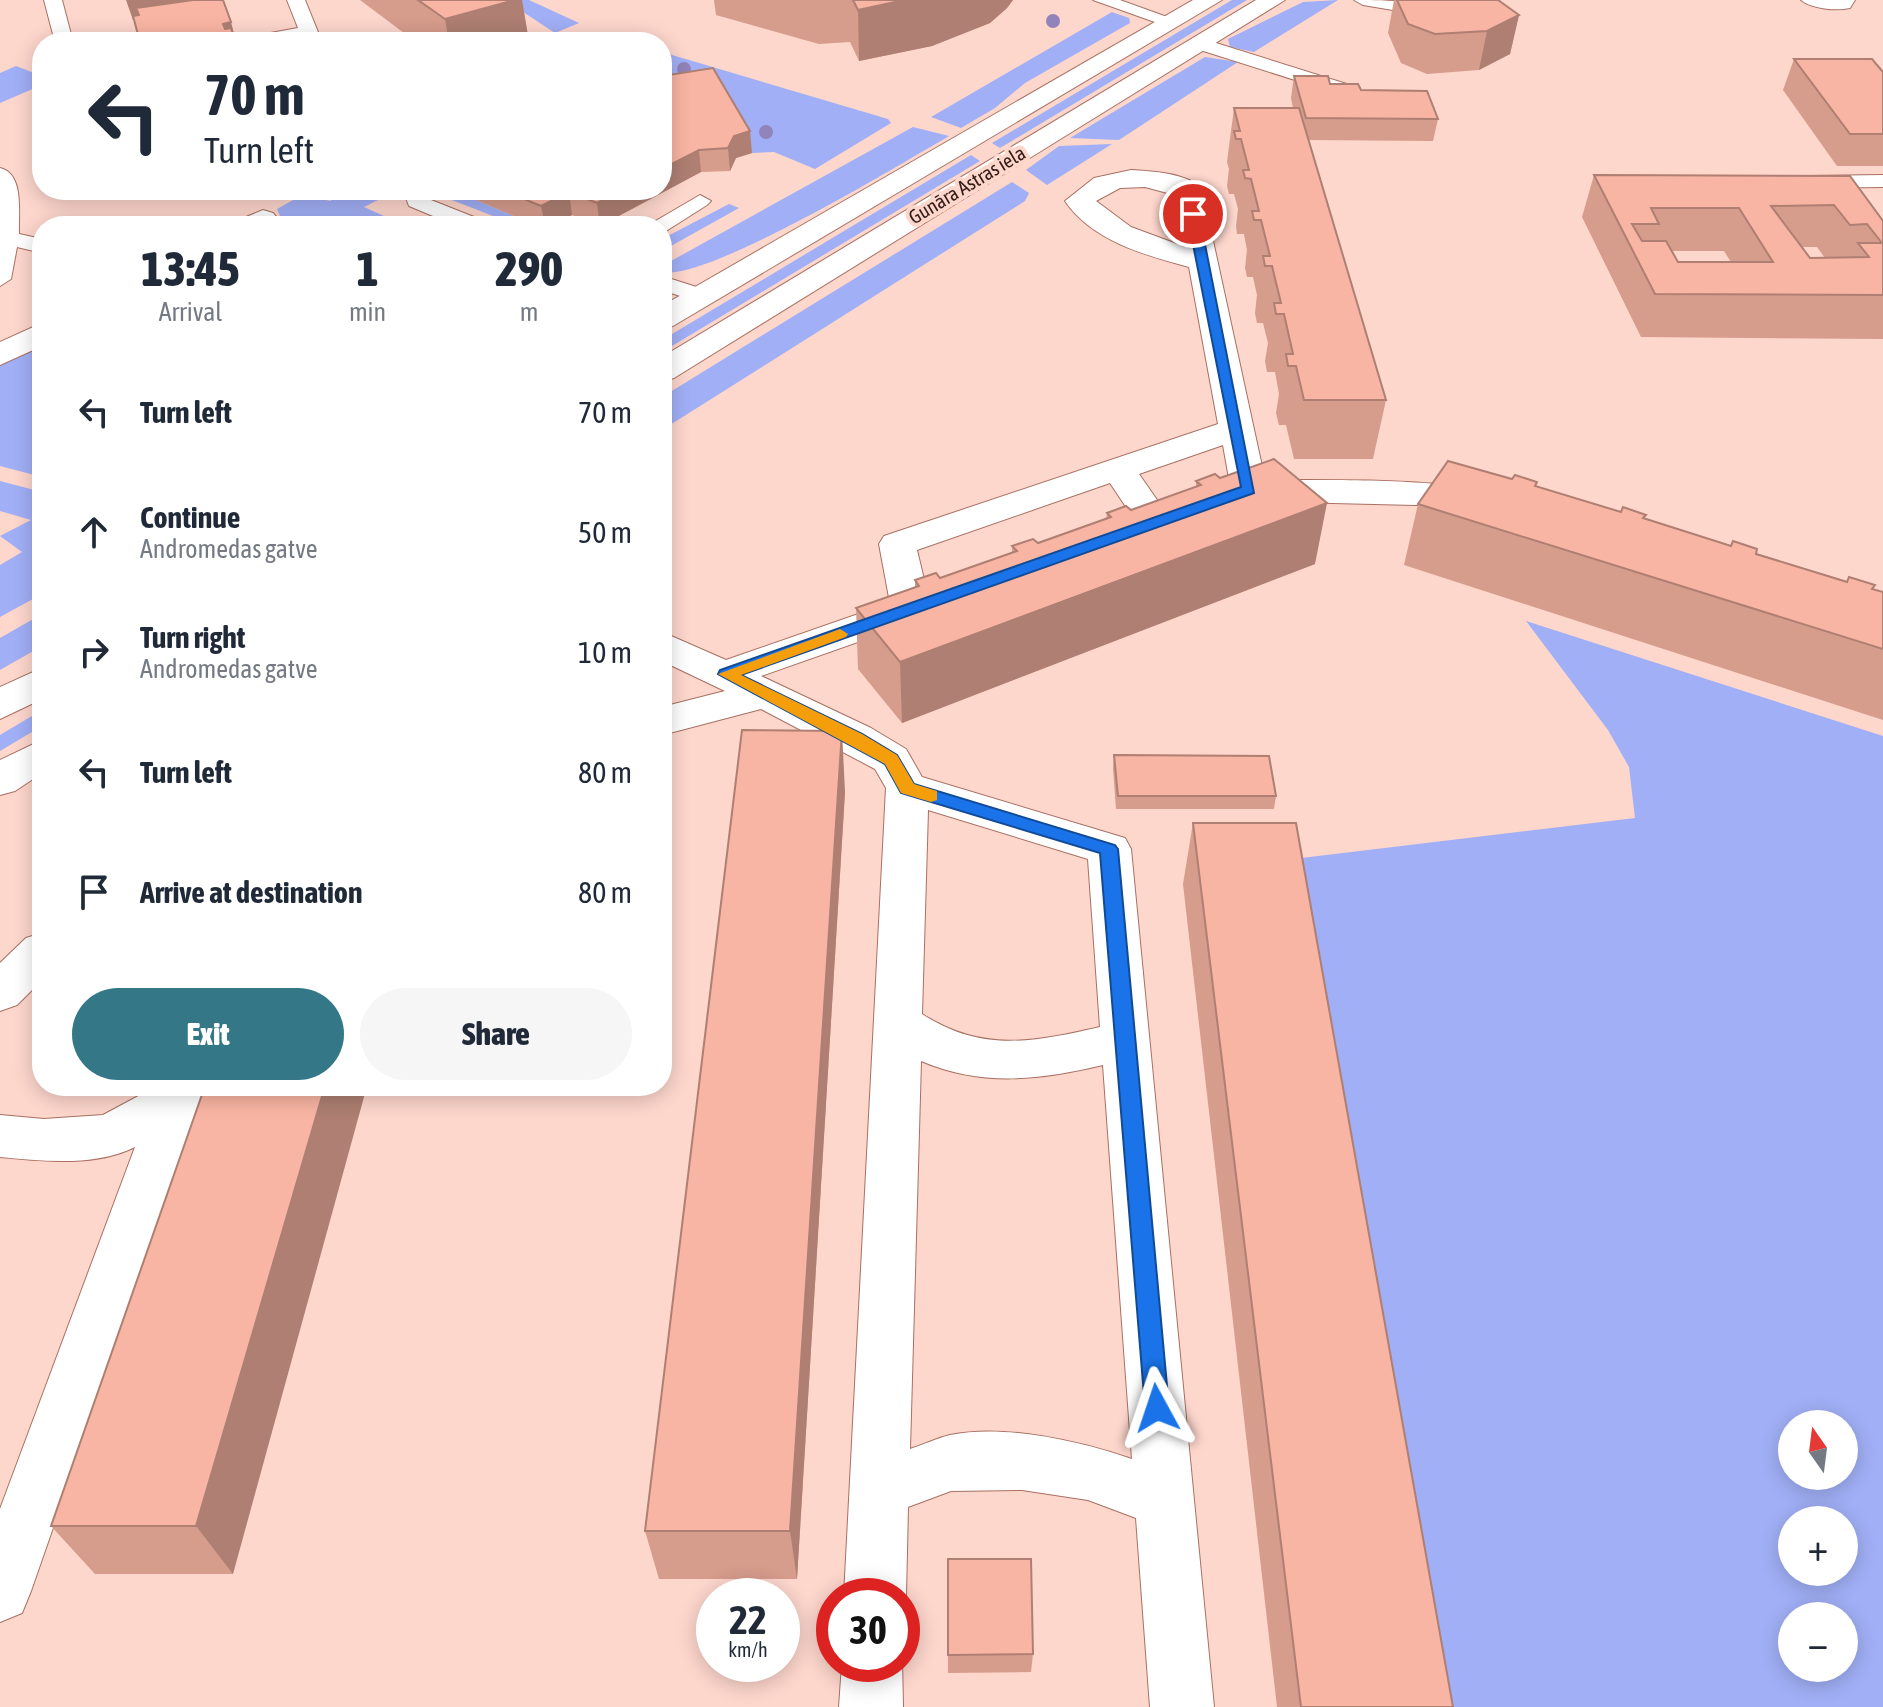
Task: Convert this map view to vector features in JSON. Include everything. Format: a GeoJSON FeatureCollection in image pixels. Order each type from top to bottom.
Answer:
{"type":"FeatureCollection","features":[{"type":"Feature","properties":{"kind":"street","name":"Gunāra Astras iela"},"geometry":{"type":"LineString","coordinates":[[672,313],[1210,0]]}},
{"type":"Feature","properties":{"kind":"street","name":"Gunāra Astras iela"},"geometry":{"type":"LineString","coordinates":[[672,365],[1273,0]]}},
{"type":"Feature","properties":{"kind":"street"},"geometry":{"type":"LineString","coordinates":[[1203,262],[1236,429],[1236,494],[1460,495],[1521,514]]}},
{"type":"Feature","properties":{"kind":"street"},"geometry":{"type":"LineString","coordinates":[[0,355],[32,338]]}},
{"type":"Feature","properties":{"kind":"street"},"geometry":{"type":"LineString","coordinates":[[672,717],[924,604],[897,544],[1236,429]]}},
{"type":"Feature","properties":{"kind":"street"},"geometry":{"type":"LineString","coordinates":[[1118,469],[1154,523]]}},
{"type":"Feature","properties":{"kind":"street"},"geometry":{"type":"LineString","coordinates":[[672,650],[856,738],[891,759],[907,788],[876,1578]]}},
{"type":"Feature","properties":{"kind":"street"},"geometry":{"type":"LineString","coordinates":[[0,705],[32,687]]}},
{"type":"Feature","properties":{"kind":"street"},"geometry":{"type":"LineString","coordinates":[[0,780],[32,760]]}},
{"type":"Feature","properties":{"kind":"street"},"geometry":{"type":"LineString","coordinates":[[907,788],[1109,849],[1182,1707]]}},
{"type":"Feature","properties":{"kind":"street"},"geometry":{"type":"LineString","coordinates":[[0,992],[32,961]]}},
{"type":"Feature","properties":{"kind":"street"},"geometry":{"type":"LineString","coordinates":[[898,1023],[946,1051],[1007,1061],[1063,1055],[1125,1040]]}},
{"type":"Feature","properties":{"kind":"street"},"geometry":{"type":"LineString","coordinates":[[0,1136],[44,1140],[109,1136],[177,1096]]}},
{"type":"Feature","properties":{"kind":"street"},"geometry":{"type":"LineString","coordinates":[[0,1591],[11,1525],[179,1096]]}},
{"type":"Feature","properties":{"kind":"street"},"geometry":{"type":"LineString","coordinates":[[879,1489],[951,1463],[1022,1462],[1088,1472],[1165,1500]]}},
{"type":"Feature","properties":{"kind":"street"},"geometry":{"type":"LineString","coordinates":[[871,1707],[872,1682]]}},
{"type":"Feature","properties":{"kind":"lane"},"geometry":{"type":"LineString","coordinates":[[53,0],[61,32]]}},
{"type":"Feature","properties":{"kind":"lane"},"geometry":{"type":"LineString","coordinates":[[296,0],[309,32]]}},
{"type":"Feature","properties":{"kind":"lane"},"geometry":{"type":"LineString","coordinates":[[1102,0],[1172,22]]}},
{"type":"Feature","properties":{"kind":"lane"},"geometry":{"type":"LineString","coordinates":[[1363,0],[1453,17]]}},
{"type":"Feature","properties":{"kind":"lane"},"geometry":{"type":"LineString","coordinates":[[1810,0],[1844,4],[1846,0]]}},
{"type":"Feature","properties":{"kind":"lane"},"geometry":{"type":"LineString","coordinates":[[1200,44],[1367,96]]}},
{"type":"Feature","properties":{"kind":"lane"},"geometry":{"type":"LineString","coordinates":[[0,174],[6,181],[8,238],[0,279]]}},
{"type":"Feature","properties":{"kind":"lane"},"geometry":{"type":"LineString","coordinates":[[1790,182],[1883,181]]}},
{"type":"Feature","properties":{"kind":"lane"},"geometry":{"type":"LineString","coordinates":[[416,200],[451,216]]}},
{"type":"Feature","properties":{"kind":"lane"},"geometry":{"type":"LineString","coordinates":[[672,218],[700,201]]}},
{"type":"Feature","properties":{"kind":"lane"},"geometry":{"type":"LineString","coordinates":[[8,238],[32,244]]}},
{"type":"Feature","properties":{"kind":"lane"},"geometry":{"type":"LineString","coordinates":[[672,286],[701,296]]}},
{"type":"Feature","properties":{"kind":"shaded area"},"geometry":{"type":"Polygon","coordinates":[[[505,0],[529,0],[579,23],[553,32],[505,0]]]}},
{"type":"Feature","properties":{"kind":"shaded area"},"geometry":{"type":"Polygon","coordinates":[[[1232,0],[1247,0],[1000,148],[992,143],[1232,0]]]}},
{"type":"Feature","properties":{"kind":"shaded area"},"geometry":{"type":"Polygon","coordinates":[[[1338,0],[1254,52],[1230,47],[1228,39],[1303,2],[1338,0]]]}},
{"type":"Feature","properties":{"kind":"shaded area"},"geometry":{"type":"Polygon","coordinates":[[[1112,12],[1129,18],[1130,23],[1025,83],[995,108],[961,128],[931,117],[1112,12]]]}},
{"type":"Feature","properties":{"kind":"shaded area"},"geometry":{"type":"Polygon","coordinates":[[[672,55],[888,119],[891,123],[815,169],[774,152],[752,153],[715,90],[672,96],[672,55]]]}},
{"type":"Feature","properties":{"kind":"shaded area"},"geometry":{"type":"Polygon","coordinates":[[[1205,57],[1238,62],[1119,140],[1070,138],[1205,57]]]}},
{"type":"Feature","properties":{"kind":"shaded area"},"geometry":{"type":"Polygon","coordinates":[[[16,66],[32,72],[32,89],[0,103],[0,73],[16,66]]]}},
{"type":"Feature","properties":{"kind":"shaded area"},"geometry":{"type":"Polygon","coordinates":[[[913,127],[949,136],[849,194],[719,259],[672,271],[672,260],[913,127]]]}},
{"type":"Feature","properties":{"kind":"shaded area"},"geometry":{"type":"Polygon","coordinates":[[[1112,144],[1047,185],[1026,170],[1059,146],[1112,144]]]}},
{"type":"Feature","properties":{"kind":"shaded area"},"geometry":{"type":"Polygon","coordinates":[[[971,155],[980,161],[672,346],[672,334],[971,155]]]}},
{"type":"Feature","properties":{"kind":"shaded area"},"geometry":{"type":"Polygon","coordinates":[[[1012,182],[1029,193],[1025,201],[672,424],[672,391],[1012,182]]]}},
{"type":"Feature","properties":{"kind":"shaded area"},"geometry":{"type":"Polygon","coordinates":[[[293,200],[378,200],[364,207],[384,216],[280,216],[277,209],[293,200]]]}},
{"type":"Feature","properties":{"kind":"shaded area"},"geometry":{"type":"Polygon","coordinates":[[[452,200],[476,200],[514,216],[493,216],[452,200]]]}},
{"type":"Feature","properties":{"kind":"shaded area"},"geometry":{"type":"Polygon","coordinates":[[[729,204],[739,208],[672,245],[672,234],[729,204]]]}},
{"type":"Feature","properties":{"kind":"shaded area"},"geometry":{"type":"Polygon","coordinates":[[[32,348],[32,474],[0,466],[0,365],[32,348]]]}},
{"type":"Feature","properties":{"kind":"shaded area"},"geometry":{"type":"Polygon","coordinates":[[[0,481],[32,489],[32,599],[0,617],[0,565],[22,552],[0,536],[31,520],[0,511],[0,481]]]}},
{"type":"Feature","properties":{"kind":"shaded area"},"geometry":{"type":"Polygon","coordinates":[[[32,620],[32,652],[0,670],[0,638],[32,620]]]}},
{"type":"Feature","properties":{"kind":"shaded area"},"geometry":{"type":"Polygon","coordinates":[[[1526,621],[1883,736],[1883,1707],[1439,1707],[1293,859],[1635,818],[1629,767],[1608,730],[1526,621]]]}},
{"type":"Feature","properties":{"kind":"shaded area"},"geometry":{"type":"Polygon","coordinates":[[[32,716],[32,732],[0,751],[0,735],[32,716]]]}},
{"type":"Feature","properties":{"kind":"building"},"geometry":{"type":"Polygon","coordinates":[[[193,0],[223,0],[231,22],[223,24],[225,29],[231,28],[232,32],[137,32],[133,16],[139,15],[136,8],[193,0]]]}},
{"type":"Feature","properties":{"kind":"building"},"geometry":{"type":"Polygon","coordinates":[[[418,0],[515,0],[445,19],[418,0]]]}},
{"type":"Feature","properties":{"kind":"building"},"geometry":{"type":"Polygon","coordinates":[[[853,0],[904,0],[858,10],[853,0]]]}},
{"type":"Feature","properties":{"kind":"building"},"geometry":{"type":"Polygon","coordinates":[[[1397,0],[1498,0],[1519,15],[1487,31],[1435,34],[1408,24],[1397,0]]]}},
{"type":"Feature","properties":{"kind":"building"},"geometry":{"type":"Polygon","coordinates":[[[1794,59],[1872,59],[1883,72],[1883,134],[1850,134],[1794,59]]]}},
{"type":"Feature","properties":{"kind":"building"},"geometry":{"type":"Polygon","coordinates":[[[713,68],[750,131],[734,136],[728,148],[699,150],[672,164],[672,74],[713,68]]]}},
{"type":"Feature","properties":{"kind":"building"},"geometry":{"type":"Polygon","coordinates":[[[1294,76],[1328,76],[1330,84],[1358,84],[1361,90],[1427,91],[1438,119],[1306,118],[1294,76]]]}},
{"type":"Feature","properties":{"kind":"building"},"geometry":{"type":"Polygon","coordinates":[[[1234,108],[1299,108],[1386,400],[1304,400],[1296,366],[1288,366],[1286,354],[1293,354],[1284,314],[1276,314],[1274,303],[1281,303],[1272,266],[1265,266],[1263,256],[1270,256],[1261,220],[1254,220],[1252,211],[1259,211],[1251,179],[1245,178],[1243,170],[1249,170],[1241,139],[1236,139],[1234,131],[1240,131],[1234,108]]]}},
{"type":"Feature","properties":{"kind":"building"},"geometry":{"type":"Polygon","coordinates":[[[1594,175],[1850,176],[1883,221],[1883,295],[1655,294],[1594,175]],[[1834,205],[1771,206],[1810,258],[1869,257],[1858,243],[1882,243],[1867,224],[1850,225],[1834,205]],[[1651,208],[1659,224],[1632,224],[1642,241],[1666,241],[1678,262],[1773,262],[1739,208],[1651,208]]]}},
{"type":"Feature","properties":{"kind":"building"},"geometry":{"type":"Polygon","coordinates":[[[526,200],[553,200],[541,206],[526,200]]]}},
{"type":"Feature","properties":{"kind":"building"},"geometry":{"type":"Polygon","coordinates":[[[1274,459],[1327,503],[900,662],[856,608],[919,586],[915,580],[936,573],[940,578],[1017,551],[1012,546],[1033,539],[1038,543],[1111,517],[1107,513],[1126,506],[1131,510],[1201,485],[1196,481],[1215,474],[1220,478],[1274,459]]]}},
{"type":"Feature","properties":{"kind":"building"},"geometry":{"type":"Polygon","coordinates":[[[1448,461],[1512,479],[1515,475],[1537,482],[1535,486],[1621,512],[1623,507],[1646,515],[1643,518],[1731,546],[1733,541],[1757,549],[1756,554],[1847,582],[1849,577],[1875,585],[1872,589],[1883,592],[1883,649],[1418,504],[1448,461]]]}},
{"type":"Feature","properties":{"kind":"building"},"geometry":{"type":"Polygon","coordinates":[[[742,730],[842,731],[790,1531],[645,1531],[742,730]]]}},
{"type":"Feature","properties":{"kind":"building"},"geometry":{"type":"Polygon","coordinates":[[[1114,755],[1269,756],[1276,796],[1118,796],[1114,755]]]}},
{"type":"Feature","properties":{"kind":"building"},"geometry":{"type":"Polygon","coordinates":[[[1193,823],[1296,823],[1453,1707],[1301,1707],[1193,823]]]}},
{"type":"Feature","properties":{"kind":"building"},"geometry":{"type":"Polygon","coordinates":[[[202,1096],[322,1096],[196,1526],[51,1526],[202,1096]]]}},
{"type":"Feature","properties":{"kind":"building"},"geometry":{"type":"Polygon","coordinates":[[[948,1559],[1031,1559],[1033,1654],[948,1655],[948,1559]]]}},
{"type":"Feature","properties":{"kind":"slow traffic"},"geometry":{"type":"LineString","coordinates":[[840,634],[726,674],[856,738],[891,759],[907,788],[931,795]]}},
{"type":"Feature","properties":{"kind":"route"},"geometry":{"type":"LineString","coordinates":[[1157,1408],[1109,849],[907,788],[891,759],[856,738],[726,674],[1249,490],[1193,214]]}}]}
